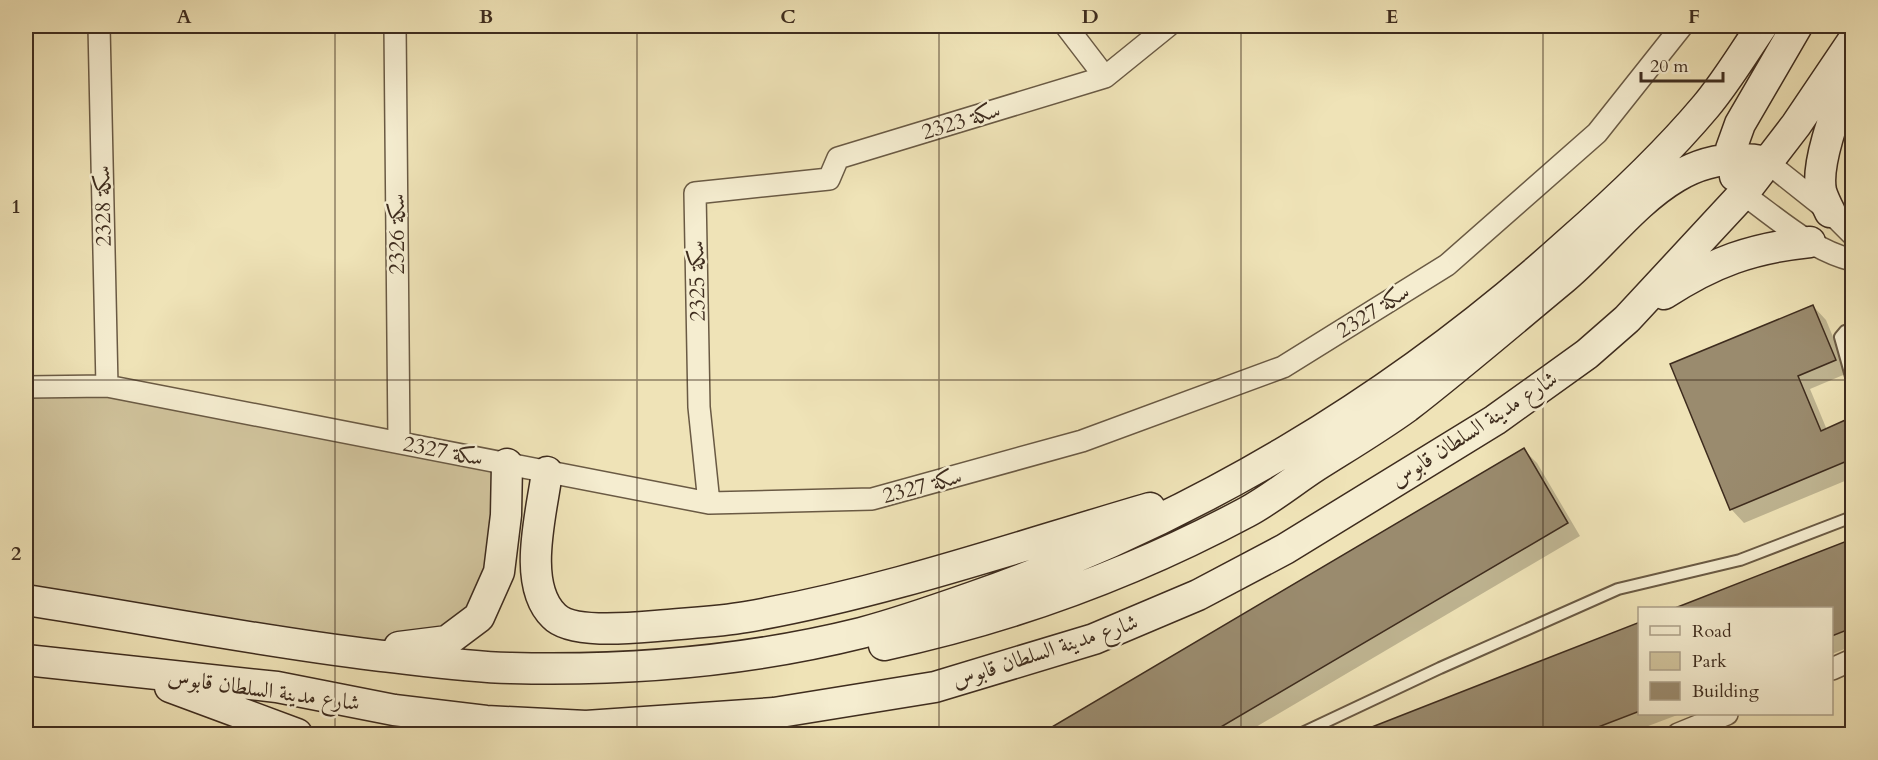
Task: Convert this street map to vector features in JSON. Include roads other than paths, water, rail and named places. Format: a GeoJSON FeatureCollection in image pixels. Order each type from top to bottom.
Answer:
{"type":"FeatureCollection","features":[{"type":"Feature","properties":{"kind":"main road"},"geometry":{"type":"LineString","coordinates":[[26,600],[331,650],[456,665],[509,668],[590,668],[707,660],[856,634],[901,622],[1052,570],[1168,516],[1228,485],[1325,428],[1417,368],[1521,286],[1619,198],[1708,104],[1762,26]]}},
{"type":"Feature","properties":{"kind":"main road"},"geometry":{"type":"LineString","coordinates":[[1743,194],[1731,159],[1731,149],[1740,124],[1797,26]]}},
{"type":"Feature","properties":{"kind":"main road","name":"شارع مدينة السلطان قابوس"},"geometry":{"type":"LineString","coordinates":[[26,660],[277,687],[394,710],[545,725],[586,726],[774,713],[935,687],[1094,639],[1198,595],[1285,549],[1495,420],[1587,354],[1627,319],[1743,194],[1852,42]]}},
{"type":"Feature","properties":{"kind":"main road"},"geometry":{"type":"LineString","coordinates":[[1830,213],[1821,190],[1823,160],[1836,111],[1852,69]]}},
{"type":"Feature","properties":{"kind":"main road"},"geometry":{"type":"LineString","coordinates":[[707,660],[760,665],[833,655],[932,634],[1034,603],[1132,568],[1249,511],[1406,408],[1566,277],[1669,179],[1696,165],[1731,159],[1767,162]]}},
{"type":"Feature","properties":{"kind":"main road"},"geometry":{"type":"LineString","coordinates":[[1627,319],[1697,273],[1738,254],[1774,245],[1810,242]]}},
{"type":"Feature","properties":{"kind":"main road"},"geometry":{"type":"LineString","coordinates":[[331,650],[447,641],[478,617],[499,572],[506,515],[507,464]]}},
{"type":"Feature","properties":{"kind":"main road"},"geometry":{"type":"LineString","coordinates":[[548,472],[535,556],[539,593],[555,618],[587,628],[634,628],[745,617],[902,582],[1228,485]]}},
{"type":"Feature","properties":{"kind":"main road"},"geometry":{"type":"LineString","coordinates":[[124,671],[297,735]]}},
{"type":"Feature","properties":{"kind":"main road"},"geometry":{"type":"LineString","coordinates":[[474,735],[545,725]]}},
{"type":"Feature","properties":{"kind":"street","name":"سكة 2328"},"geometry":{"type":"LineString","coordinates":[[99,26],[107,386]]}},
{"type":"Feature","properties":{"kind":"street","name":"سكة 2326"},"geometry":{"type":"LineString","coordinates":[[395,26],[399,442]]}},
{"type":"Feature","properties":{"kind":"street"},"geometry":{"type":"LineString","coordinates":[[1066,26],[1105,78]]}},
{"type":"Feature","properties":{"kind":"street","name":"سكة 2323"},"geometry":{"type":"LineString","coordinates":[[829,179],[837,158],[1105,78],[1168,26]]}},
{"type":"Feature","properties":{"kind":"street","name":"سكة 2327"},"geometry":{"type":"LineString","coordinates":[[26,387],[107,386],[709,503],[873,499],[1082,441],[1283,367],[1447,265],[1597,133],[1682,26]]}},
{"type":"Feature","properties":{"kind":"street"},"geometry":{"type":"LineString","coordinates":[[1767,162],[1830,213],[1852,234]]}},
{"type":"Feature","properties":{"kind":"street","name":"سكة 2325"},"geometry":{"type":"LineString","coordinates":[[709,503],[699,407],[695,193],[829,179]]}},
{"type":"Feature","properties":{"kind":"street"},"geometry":{"type":"LineString","coordinates":[[1743,194],[1810,242],[1833,255],[1852,260]]}},
{"type":"Feature","properties":{"kind":"street"},"geometry":{"type":"LineString","coordinates":[[1833,669],[1852,660]]}},
{"type":"Feature","properties":{"kind":"street"},"geometry":{"type":"LineString","coordinates":[[1678,735],[1725,715]]}},
{"type":"Feature","properties":{"kind":"lane"},"geometry":{"type":"LineString","coordinates":[[1852,329],[1845,331],[1840,337],[1852,380]]}},
{"type":"Feature","properties":{"kind":"lane"},"geometry":{"type":"LineString","coordinates":[[1300,735],[1440,668],[1618,589],[1740,560],[1852,517]]}}]}
